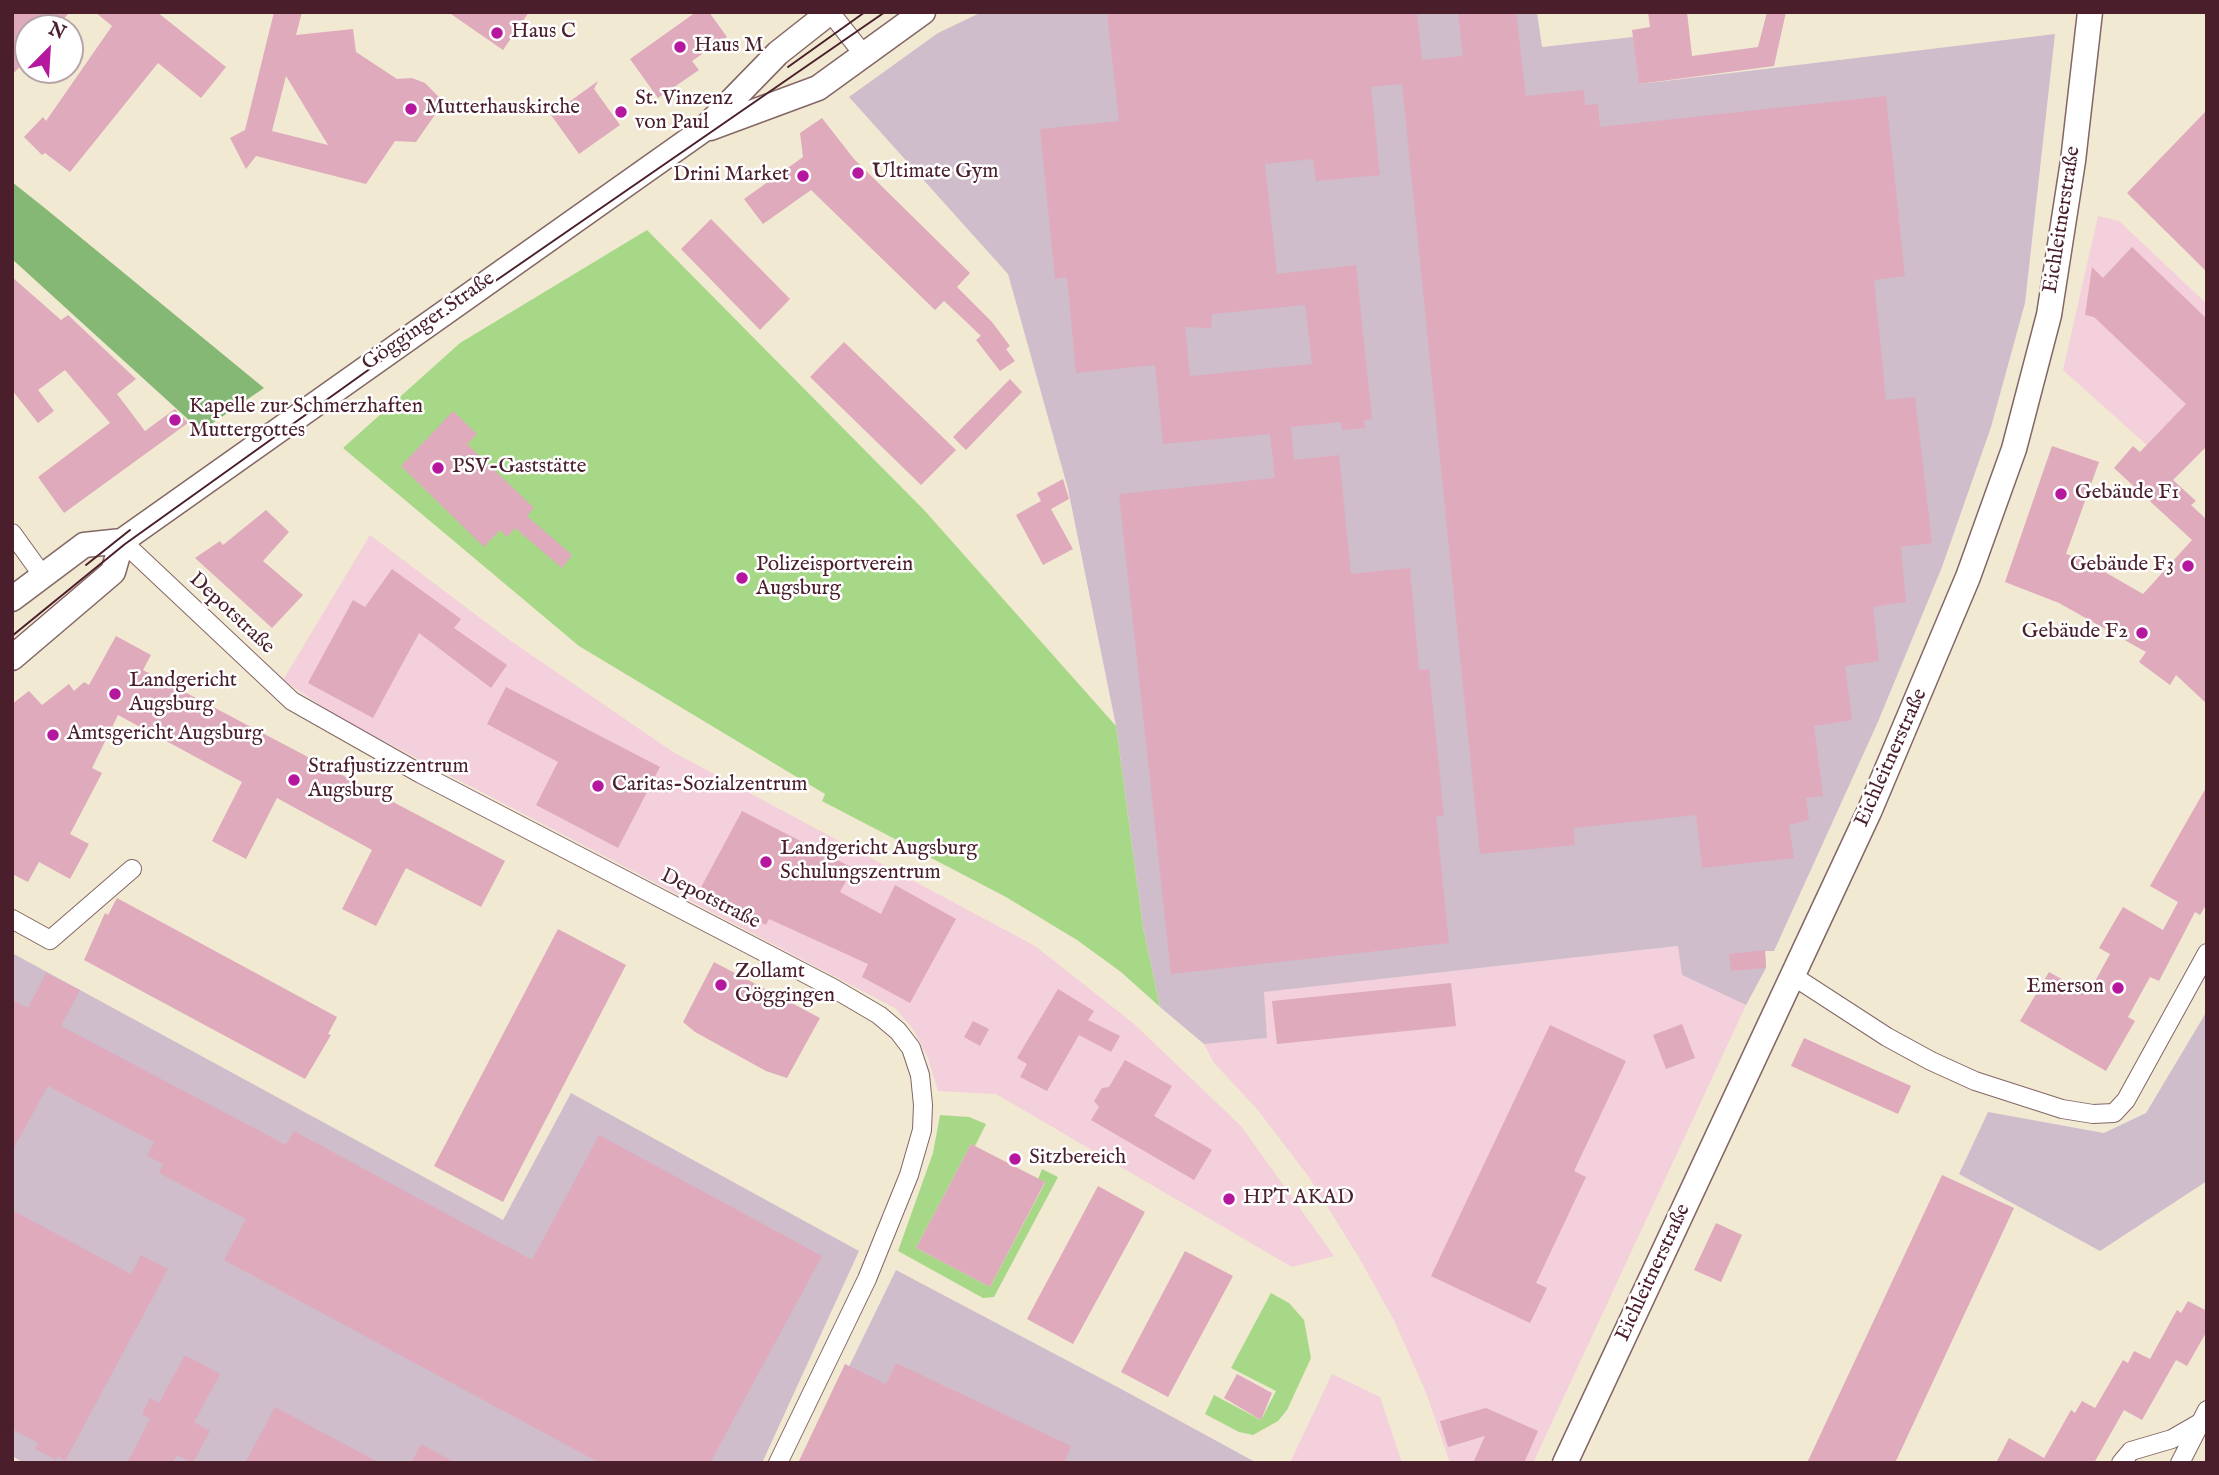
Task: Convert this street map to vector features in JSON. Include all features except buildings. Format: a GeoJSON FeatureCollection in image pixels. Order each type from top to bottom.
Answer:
{"type":"FeatureCollection","features":[{"type":"Feature","properties":{"kind":"main road","name":"Gögginger Straße"},"geometry":{"type":"LineString","coordinates":[[12,599],[84,545],[122,541],[703,130],[778,53],[830,12]]}},
{"type":"Feature","properties":{"kind":"main road","name":"Gögginger Straße"},"geometry":{"type":"LineString","coordinates":[[703,130],[818,88],[923,12]]}},
{"type":"Feature","properties":{"kind":"main road","name":"Eichleitnerstraße"},"geometry":{"type":"LineString","coordinates":[[1565,1463],[1793,976],[1938,652],[2014,449],[2049,315],[2073,161],[2090,12]]}},
{"type":"Feature","properties":{"kind":"main road"},"geometry":{"type":"LineString","coordinates":[[12,658],[113,572],[122,541]]}},
{"type":"Feature","properties":{"kind":"street"},"geometry":{"type":"LineString","coordinates":[[830,12],[864,55]]}},
{"type":"Feature","properties":{"kind":"street"},"geometry":{"type":"LineString","coordinates":[[12,533],[43,576]]}},
{"type":"Feature","properties":{"kind":"street","name":"Depotstraße"},"geometry":{"type":"LineString","coordinates":[[122,541],[292,701],[579,858],[833,988],[879,1014],[898,1031],[911,1048],[920,1075],[923,1105],[922,1130],[909,1175],[867,1279],[778,1463]]}},
{"type":"Feature","properties":{"kind":"street"},"geometry":{"type":"LineString","coordinates":[[12,919],[50,940],[132,869]]}},
{"type":"Feature","properties":{"kind":"street"},"geometry":{"type":"LineString","coordinates":[[1793,976],[1887,1037],[1975,1082],[2062,1109],[2093,1114],[2114,1113],[2126,1100],[2207,953]]}},
{"type":"Feature","properties":{"kind":"street"},"geometry":{"type":"LineString","coordinates":[[2122,1463],[2131,1451],[2172,1439],[2203,1417]]}},
{"type":"Feature","properties":{"kind":"street"},"geometry":{"type":"LineString","coordinates":[[2180,1463],[2203,1417]]}},
{"type":"Feature","properties":{"kind":"shaded area"},"geometry":{"type":"Polygon","coordinates":[[[982,12],[1537,12],[1542,47],[1633,37],[1640,84],[2055,34],[2025,303],[1991,427],[1942,567],[1877,724],[1774,951],[1765,951],[1766,968],[1746,1005],[1682,975],[1678,946],[1264,992],[1267,1038],[1204,1044],[1160,1007],[1143,927],[1116,726],[1068,489],[1008,274],[849,97],[938,33],[982,12]]]}},
{"type":"Feature","properties":{"kind":"shaded area"},"geometry":{"type":"Polygon","coordinates":[[[2098,216],[2119,221],[2207,304],[2207,446],[2179,474],[2063,370],[2098,216]]]}},
{"type":"Feature","properties":{"kind":"shaded area"},"geometry":{"type":"Polygon","coordinates":[[[370,535],[508,639],[673,752],[1035,946],[1133,1023],[1241,1126],[1334,1256],[1292,1267],[996,1094],[938,1091],[928,1058],[913,1029],[895,1008],[338,717],[283,680],[370,535]]]}},
{"type":"Feature","properties":{"kind":"shaded area"},"geometry":{"type":"Polygon","coordinates":[[[1679,946],[1682,975],[1746,1005],[1533,1463],[1450,1463],[1427,1395],[1394,1320],[1358,1256],[1309,1177],[1257,1109],[1214,1063],[1204,1044],[1267,1038],[1263,992],[1679,946]]]}},
{"type":"Feature","properties":{"kind":"shaded area"},"geometry":{"type":"Polygon","coordinates":[[[12,953],[503,1220],[571,1093],[859,1251],[762,1463],[24,1463],[12,1456],[12,953]]]}},
{"type":"Feature","properties":{"kind":"shaded area"},"geometry":{"type":"Polygon","coordinates":[[[2207,1011],[2207,1181],[2100,1251],[1959,1174],[1988,1112],[2104,1133],[2146,1113],[2207,1011]]]}},
{"type":"Feature","properties":{"kind":"shaded area"},"geometry":{"type":"Polygon","coordinates":[[[896,1270],[1123,1390],[1257,1463],[802,1463],[896,1270]]]}},
{"type":"Feature","properties":{"kind":"shaded area"},"geometry":{"type":"Polygon","coordinates":[[[1332,1374],[1380,1397],[1402,1463],[1290,1463],[1332,1374]]]}},
{"type":"Feature","properties":{"kind":"green space"},"geometry":{"type":"Polygon","coordinates":[[[12,182],[264,388],[201,431],[12,259],[12,182]]]}},
{"type":"Feature","properties":{"kind":"green space","name":"Polizeisportverein Augsburg"},"geometry":{"type":"Polygon","coordinates":[[[647,230],[925,511],[1116,726],[1143,927],[1160,1007],[1121,972],[1077,940],[1006,897],[822,801],[825,794],[579,646],[343,448],[460,343],[647,230]]]}},
{"type":"Feature","properties":{"kind":"green space"},"geometry":{"type":"Polygon","coordinates":[[[940,1115],[969,1117],[986,1124],[975,1146],[971,1144],[916,1248],[990,1287],[1045,1183],[1038,1179],[1042,1169],[1058,1177],[994,1297],[983,1298],[898,1251],[933,1153],[940,1115]]]}},
{"type":"Feature","properties":{"kind":"green space"},"geometry":{"type":"Polygon","coordinates":[[[1271,1293],[1289,1303],[1304,1320],[1311,1358],[1287,1410],[1278,1421],[1253,1435],[1239,1432],[1205,1414],[1214,1395],[1261,1420],[1276,1391],[1231,1368],[1271,1293]]]}},
{"type":"Feature","properties":{"kind":"tram line"},"geometry":{"type":"LineString","coordinates":[[788,67],[865,12]]}},
{"type":"Feature","properties":{"kind":"tram line"},"geometry":{"type":"LineString","coordinates":[[12,636],[125,544],[420,333],[885,12]]}},
{"type":"Feature","properties":{"kind":"tram line"},"geometry":{"type":"LineString","coordinates":[[86,565],[130,530]]}},
{"type":"Feature","properties":{"kind":"place","name":"Haus C"},"geometry":{"type":"Point","coordinates":[497,33]}},
{"type":"Feature","properties":{"kind":"place","name":"Haus M"},"geometry":{"type":"Point","coordinates":[680,47]}},
{"type":"Feature","properties":{"kind":"place","name":"Mutterhauskirche"},"geometry":{"type":"Point","coordinates":[411,109]}},
{"type":"Feature","properties":{"kind":"place","name":"St. Vinzenz von Paul"},"geometry":{"type":"Point","coordinates":[621,112]}},
{"type":"Feature","properties":{"kind":"place","name":"Ultimate Gym"},"geometry":{"type":"Point","coordinates":[858,173]}},
{"type":"Feature","properties":{"kind":"place","name":"Drini Market"},"geometry":{"type":"Point","coordinates":[803,176]}},
{"type":"Feature","properties":{"kind":"place","name":"Kapelle zur Schmerzhaften Muttergottes"},"geometry":{"type":"Point","coordinates":[175,420]}},
{"type":"Feature","properties":{"kind":"place","name":"PSV-Gaststätte"},"geometry":{"type":"Point","coordinates":[438,468]}},
{"type":"Feature","properties":{"kind":"place","name":"Gebäude F1"},"geometry":{"type":"Point","coordinates":[2061,494]}},
{"type":"Feature","properties":{"kind":"place","name":"Gebäude F3"},"geometry":{"type":"Point","coordinates":[2188,566]}},
{"type":"Feature","properties":{"kind":"place","name":"Polizeisportverein Augsburg"},"geometry":{"type":"Point","coordinates":[742,578]}},
{"type":"Feature","properties":{"kind":"place","name":"Gebäude F2"},"geometry":{"type":"Point","coordinates":[2142,633]}},
{"type":"Feature","properties":{"kind":"place","name":"Landgericht Augsburg"},"geometry":{"type":"Point","coordinates":[115,694]}},
{"type":"Feature","properties":{"kind":"place","name":"Amtsgericht Augsburg"},"geometry":{"type":"Point","coordinates":[53,735]}},
{"type":"Feature","properties":{"kind":"place","name":"Strafjustizzentrum Augsburg"},"geometry":{"type":"Point","coordinates":[294,780]}},
{"type":"Feature","properties":{"kind":"place","name":"Caritas-Sozialzentrum"},"geometry":{"type":"Point","coordinates":[598,786]}},
{"type":"Feature","properties":{"kind":"place","name":"Landgericht Augsburg Schulungszentrum"},"geometry":{"type":"Point","coordinates":[766,862]}},
{"type":"Feature","properties":{"kind":"place","name":"Zollamt Göggingen"},"geometry":{"type":"Point","coordinates":[721,985]}},
{"type":"Feature","properties":{"kind":"place","name":"Emerson"},"geometry":{"type":"Point","coordinates":[2118,988]}},
{"type":"Feature","properties":{"kind":"place","name":"Sitzbereich"},"geometry":{"type":"Point","coordinates":[1015,1159]}},
{"type":"Feature","properties":{"kind":"place","name":"HPT AKAD"},"geometry":{"type":"Point","coordinates":[1229,1199]}}]}
